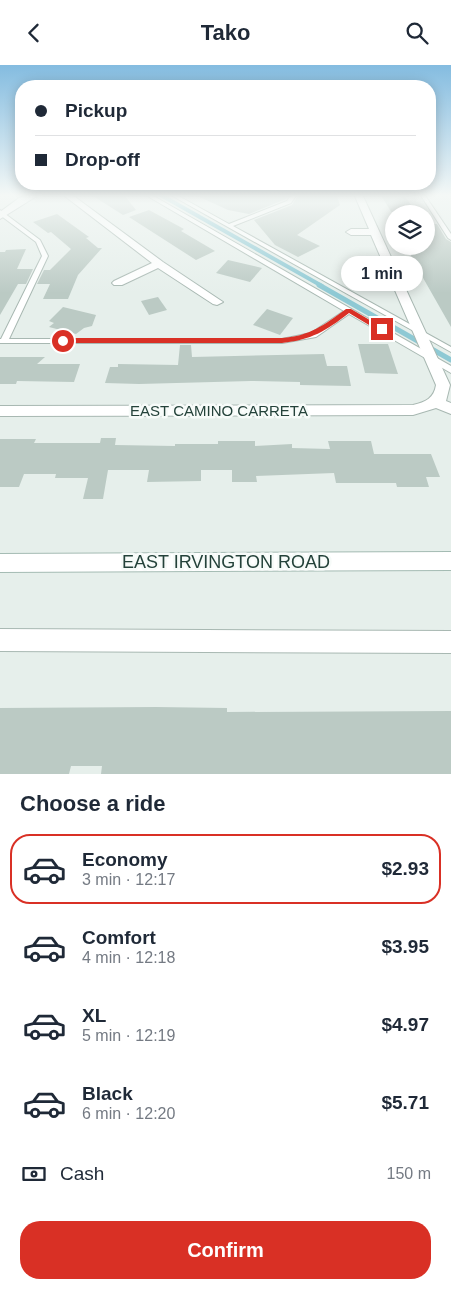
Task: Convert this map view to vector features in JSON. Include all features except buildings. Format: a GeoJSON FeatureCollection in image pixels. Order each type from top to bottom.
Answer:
{"type":"FeatureCollection","features":[{"type":"Feature","properties":{"kind":"street"},"geometry":{"type":"LineString","coordinates":[[111,227],[217,302]]}},
{"type":"Feature","properties":{"kind":"street"},"geometry":{"type":"LineString","coordinates":[[373,227],[431,358]]}},
{"type":"Feature","properties":{"kind":"street"},"geometry":{"type":"LineString","coordinates":[[351,232],[375,232]]}},
{"type":"Feature","properties":{"kind":"street"},"geometry":{"type":"LineString","coordinates":[[118,283],[159,263]]}},
{"type":"Feature","properties":{"kind":"street","name":"EAST CAMINO CARRETA"},"geometry":{"type":"LineString","coordinates":[[0,411],[413,410],[442,405],[443,385],[431,358]]}},
{"type":"Feature","properties":{"kind":"street","name":"EAST IRVINGTON ROAD"},"geometry":{"type":"LineString","coordinates":[[0,563],[451,561]]}},
{"type":"Feature","properties":{"kind":"street"},"geometry":{"type":"LineString","coordinates":[[0,640],[451,642]]}},
{"type":"Feature","properties":{"kind":"lane"},"geometry":{"type":"LineString","coordinates":[[19,227],[38,241],[44,256],[2,341],[282,341],[313,335],[349,311]]}},
{"type":"Feature","properties":{"kind":"lane"},"geometry":{"type":"LineString","coordinates":[[203,227],[451,370]]}},
{"type":"Feature","properties":{"kind":"lane"},"geometry":{"type":"LineString","coordinates":[[231,227],[451,350]]}},
{"type":"Feature","properties":{"kind":"lane"},"geometry":{"type":"LineString","coordinates":[[444,227],[451,238]]}},
{"type":"Feature","properties":{"kind":"waterway"},"geometry":{"type":"LineString","coordinates":[[218,227],[322,286]]}},
{"type":"Feature","properties":{"kind":"waterway"},"geometry":{"type":"LineString","coordinates":[[319,285],[451,360]]}},
{"type":"Feature","properties":{"kind":"route"},"geometry":{"type":"LineString","coordinates":[[63,341],[282,341],[301,339],[313,335],[349,311],[382,329]]}}]}
